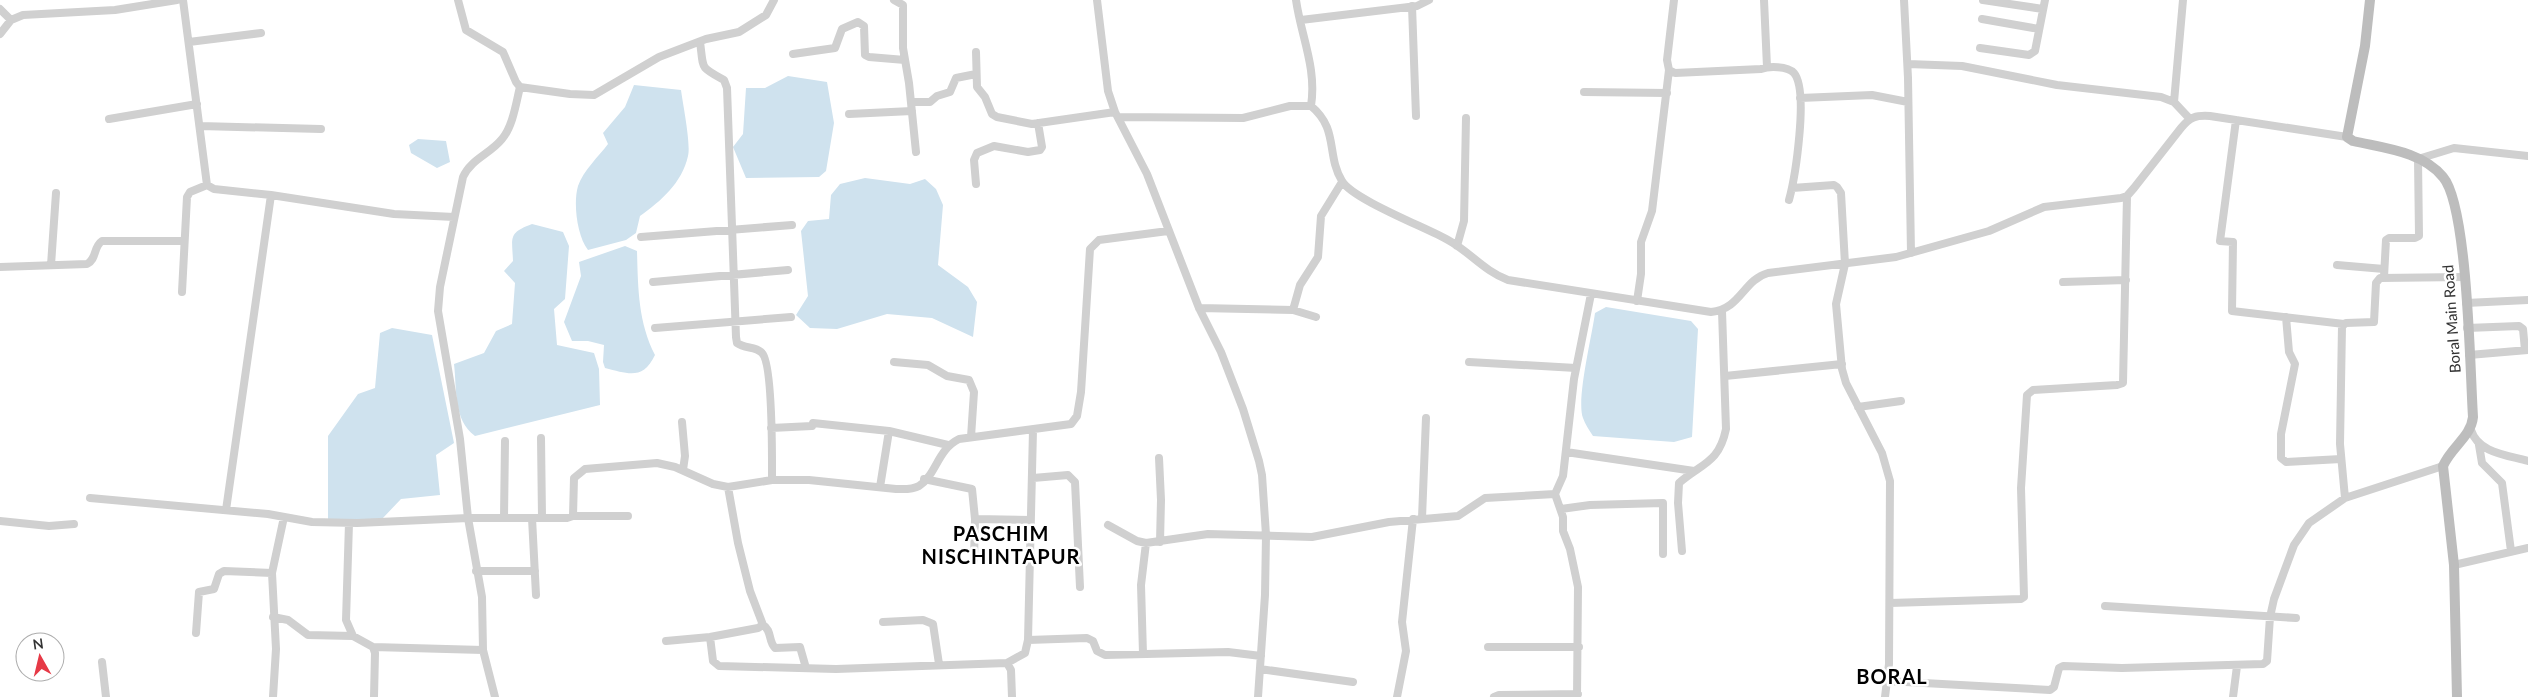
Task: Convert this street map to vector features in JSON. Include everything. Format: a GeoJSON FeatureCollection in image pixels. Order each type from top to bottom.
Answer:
{"type":"FeatureCollection","features":[{"type":"Feature","properties":{"kind":"main road"},"geometry":{"type":"LineString","coordinates":[[2347,137],[2365,46],[2370,0]]}},
{"type":"Feature","properties":{"kind":"main road","name":"Boral Main Road"},"geometry":{"type":"LineString","coordinates":[[2347,137],[2353,141],[2418,159],[2443,176],[2451,190],[2458,220],[2464,278],[2473,417],[2471,430]]}},
{"type":"Feature","properties":{"kind":"main road"},"geometry":{"type":"LineString","coordinates":[[2457,697],[2454,565],[2443,466],[2449,455],[2471,430]]}},
{"type":"Feature","properties":{"kind":"street"},"geometry":{"type":"LineString","coordinates":[[0,34],[11,20],[23,15],[115,10],[176,0]]}},
{"type":"Feature","properties":{"kind":"street"},"geometry":{"type":"LineString","coordinates":[[183,0],[207,185]]}},
{"type":"Feature","properties":{"kind":"street"},"geometry":{"type":"LineString","coordinates":[[458,0],[466,30],[503,52],[520,87],[570,94],[594,95],[659,57],[700,42],[739,32],[766,15],[774,0]]}},
{"type":"Feature","properties":{"kind":"street"},"geometry":{"type":"LineString","coordinates":[[894,0],[903,4],[902,33],[916,152]]}},
{"type":"Feature","properties":{"kind":"street"},"geometry":{"type":"LineString","coordinates":[[1097,0],[1105,73],[1117,114],[1147,174],[1199,308],[1221,352],[1243,408],[1259,461],[1262,475],[1266,535],[1258,697]]}},
{"type":"Feature","properties":{"kind":"street"},"geometry":{"type":"LineString","coordinates":[[1296,0],[1312,65],[1311,106]]}},
{"type":"Feature","properties":{"kind":"street"},"geometry":{"type":"LineString","coordinates":[[1301,20],[1407,4],[1425,4],[1429,0]]}},
{"type":"Feature","properties":{"kind":"street"},"geometry":{"type":"LineString","coordinates":[[1637,301],[1641,274],[1641,242],[1652,211],[1667,93],[1669,70],[1667,60],[1674,0]]}},
{"type":"Feature","properties":{"kind":"street"},"geometry":{"type":"LineString","coordinates":[[1764,0],[1767,67]]}},
{"type":"Feature","properties":{"kind":"street"},"geometry":{"type":"LineString","coordinates":[[1904,0],[1908,64],[1910,253]]}},
{"type":"Feature","properties":{"kind":"street"},"geometry":{"type":"LineString","coordinates":[[1983,0],[2043,10]]}},
{"type":"Feature","properties":{"kind":"street"},"geometry":{"type":"LineString","coordinates":[[1980,48],[2029,55],[2035,51],[2045,0]]}},
{"type":"Feature","properties":{"kind":"street"},"geometry":{"type":"LineString","coordinates":[[2174,102],[2183,0]]}},
{"type":"Feature","properties":{"kind":"street"},"geometry":{"type":"LineString","coordinates":[[1407,4],[1416,116]]}},
{"type":"Feature","properties":{"kind":"street"},"geometry":{"type":"LineString","coordinates":[[0,9],[11,20]]}},
{"type":"Feature","properties":{"kind":"street"},"geometry":{"type":"LineString","coordinates":[[1982,19],[2040,29]]}},
{"type":"Feature","properties":{"kind":"street"},"geometry":{"type":"LineString","coordinates":[[793,54],[835,48],[842,29],[858,22],[864,26],[865,55],[869,57],[906,60]]}},
{"type":"Feature","properties":{"kind":"street"},"geometry":{"type":"LineString","coordinates":[[189,42],[261,32]]}},
{"type":"Feature","properties":{"kind":"street"},"geometry":{"type":"LineString","coordinates":[[700,42],[704,67],[707,72],[724,80],[727,88],[731,229],[737,344],[742,347],[757,349],[765,358],[772,428],[772,480]]}},
{"type":"Feature","properties":{"kind":"street"},"geometry":{"type":"LineString","coordinates":[[976,52],[976,74],[979,91],[985,97],[992,114],[1024,123],[1117,114],[1243,118],[1290,106],[1311,106],[1323,115],[1328,126],[1342,182],[1348,188],[1392,213],[1450,241],[1493,275],[1508,280],[1711,312],[1722,311],[1738,299],[1761,275],[1910,253],[1989,231],[2044,207],[2106,201],[2127,196]]}},
{"type":"Feature","properties":{"kind":"street"},"geometry":{"type":"LineString","coordinates":[[1908,64],[1962,66],[2057,85],[2161,97],[2174,102],[2189,118]]}},
{"type":"Feature","properties":{"kind":"street"},"geometry":{"type":"LineString","coordinates":[[1669,70],[1675,73],[1761,69],[1767,67],[1788,69],[1794,73],[1800,98],[1798,153],[1789,200]]}},
{"type":"Feature","properties":{"kind":"street"},"geometry":{"type":"LineString","coordinates":[[911,102],[930,102],[937,96],[950,92],[956,78],[976,74]]}},
{"type":"Feature","properties":{"kind":"street"},"geometry":{"type":"LineString","coordinates":[[495,697],[483,650],[484,615],[468,518],[460,439],[438,311],[440,287],[454,217],[468,167],[502,140],[510,123],[520,87]]}},
{"type":"Feature","properties":{"kind":"street"},"geometry":{"type":"LineString","coordinates":[[1584,92],[1667,93]]}},
{"type":"Feature","properties":{"kind":"street"},"geometry":{"type":"LineString","coordinates":[[1800,98],[1872,95],[1908,102]]}},
{"type":"Feature","properties":{"kind":"street"},"geometry":{"type":"LineString","coordinates":[[109,119],[197,104]]}},
{"type":"Feature","properties":{"kind":"street"},"geometry":{"type":"LineString","coordinates":[[849,114],[912,111]]}},
{"type":"Feature","properties":{"kind":"street"},"geometry":{"type":"LineString","coordinates":[[1890,604],[2021,599],[2024,597],[2021,488],[2027,395],[2033,390],[2117,386],[2123,383],[2127,196],[2189,118],[2202,115],[2347,137]]}},
{"type":"Feature","properties":{"kind":"street"},"geometry":{"type":"LineString","coordinates":[[1457,246],[1464,221],[1466,118]]}},
{"type":"Feature","properties":{"kind":"street"},"geometry":{"type":"LineString","coordinates":[[2236,120],[2220,241],[2233,242],[2232,311],[2344,324],[2374,322],[2376,283],[2384,273],[2386,240],[2390,238],[2415,238],[2418,236],[2418,159],[2454,148],[2528,156]]}},
{"type":"Feature","properties":{"kind":"street"},"geometry":{"type":"LineString","coordinates":[[976,184],[974,160],[977,153],[994,146],[1028,152],[1040,150],[1042,147],[1038,123]]}},
{"type":"Feature","properties":{"kind":"street"},"geometry":{"type":"LineString","coordinates":[[200,126],[321,129]]}},
{"type":"Feature","properties":{"kind":"street"},"geometry":{"type":"LineString","coordinates":[[1293,310],[1300,285],[1318,257],[1321,216],[1342,182]]}},
{"type":"Feature","properties":{"kind":"street"},"geometry":{"type":"LineString","coordinates":[[207,185],[214,189],[271,195],[394,214],[454,217]]}},
{"type":"Feature","properties":{"kind":"street"},"geometry":{"type":"LineString","coordinates":[[182,292],[183,241],[187,197],[190,192],[207,185]]}},
{"type":"Feature","properties":{"kind":"street"},"geometry":{"type":"LineString","coordinates":[[1792,188],[1837,187],[1841,194],[1845,264],[1836,304],[1842,364],[1846,383],[1882,453],[1890,481],[1890,604],[1886,697]]}},
{"type":"Feature","properties":{"kind":"street"},"geometry":{"type":"LineString","coordinates":[[51,265],[56,193]]}},
{"type":"Feature","properties":{"kind":"street"},"geometry":{"type":"LineString","coordinates":[[226,510],[271,195]]}},
{"type":"Feature","properties":{"kind":"street"},"geometry":{"type":"LineString","coordinates":[[640,237],[792,225]]}},
{"type":"Feature","properties":{"kind":"street"},"geometry":{"type":"LineString","coordinates":[[772,428],[813,424],[889,431],[948,445],[971,437],[1071,424],[1077,416],[1086,331],[1087,259],[1090,249],[1099,240],[1168,231]]}},
{"type":"Feature","properties":{"kind":"street"},"geometry":{"type":"LineString","coordinates":[[0,267],[87,264],[94,258],[97,246],[102,241],[183,241]]}},
{"type":"Feature","properties":{"kind":"street"},"geometry":{"type":"LineString","coordinates":[[2337,265],[2384,273],[2464,278]]}},
{"type":"Feature","properties":{"kind":"street"},"geometry":{"type":"LineString","coordinates":[[653,282],[788,270]]}},
{"type":"Feature","properties":{"kind":"street"},"geometry":{"type":"LineString","coordinates":[[2063,282],[2126,280]]}},
{"type":"Feature","properties":{"kind":"street"},"geometry":{"type":"LineString","coordinates":[[1494,697],[1499,695],[1578,696],[1578,587],[1555,494],[1563,476],[1576,368],[1591,294]]}},
{"type":"Feature","properties":{"kind":"street"},"geometry":{"type":"LineString","coordinates":[[2466,303],[2528,300]]}},
{"type":"Feature","properties":{"kind":"street"},"geometry":{"type":"LineString","coordinates":[[1199,308],[1293,310],[1316,318]]}},
{"type":"Feature","properties":{"kind":"street"},"geometry":{"type":"LineString","coordinates":[[1682,550],[1679,483],[1712,460],[1723,446],[1726,429],[1722,311]]}},
{"type":"Feature","properties":{"kind":"street"},"geometry":{"type":"LineString","coordinates":[[655,328],[790,317]]}},
{"type":"Feature","properties":{"kind":"street"},"geometry":{"type":"LineString","coordinates":[[2286,317],[2289,352],[2295,364],[2281,434],[2281,458],[2286,462],[2341,459]]}},
{"type":"Feature","properties":{"kind":"street"},"geometry":{"type":"LineString","coordinates":[[2344,324],[2342,329],[2341,459],[2345,498]]}},
{"type":"Feature","properties":{"kind":"street"},"geometry":{"type":"LineString","coordinates":[[2467,328],[2519,326],[2523,329],[2527,350],[2469,355]]}},
{"type":"Feature","properties":{"kind":"street"},"geometry":{"type":"LineString","coordinates":[[894,362],[928,365],[947,376],[969,380],[974,392],[971,437]]}},
{"type":"Feature","properties":{"kind":"street"},"geometry":{"type":"LineString","coordinates":[[1469,362],[1576,368]]}},
{"type":"Feature","properties":{"kind":"street"},"geometry":{"type":"LineString","coordinates":[[1725,376],[1842,364]]}},
{"type":"Feature","properties":{"kind":"street"},"geometry":{"type":"LineString","coordinates":[[1858,407],[1901,401]]}},
{"type":"Feature","properties":{"kind":"street"},"geometry":{"type":"LineString","coordinates":[[1422,518],[1426,418]]}},
{"type":"Feature","properties":{"kind":"street"},"geometry":{"type":"LineString","coordinates":[[682,422],[685,456],[683,470]]}},
{"type":"Feature","properties":{"kind":"street"},"geometry":{"type":"LineString","coordinates":[[710,638],[713,661],[719,666],[806,668],[1007,663],[1025,653],[1028,640],[1027,607],[1033,478],[1033,430]]}},
{"type":"Feature","properties":{"kind":"street"},"geometry":{"type":"LineString","coordinates":[[2471,430],[2479,445],[2482,463],[2502,483],[2511,551]]}},
{"type":"Feature","properties":{"kind":"street"},"geometry":{"type":"LineString","coordinates":[[880,487],[889,431]]}},
{"type":"Feature","properties":{"kind":"street"},"geometry":{"type":"LineString","coordinates":[[541,438],[542,517]]}},
{"type":"Feature","properties":{"kind":"street"},"geometry":{"type":"LineString","coordinates":[[504,518],[505,441]]}},
{"type":"Feature","properties":{"kind":"street"},"geometry":{"type":"LineString","coordinates":[[573,516],[574,478],[585,469],[657,463],[683,470],[713,484],[728,487],[772,480],[809,480],[909,488],[920,485],[948,445]]}},
{"type":"Feature","properties":{"kind":"street"},"geometry":{"type":"LineString","coordinates":[[2479,445],[2528,461]]}},
{"type":"Feature","properties":{"kind":"street"},"geometry":{"type":"LineString","coordinates":[[1566,452],[1694,471]]}},
{"type":"Feature","properties":{"kind":"street"},"geometry":{"type":"LineString","coordinates":[[1159,458],[1162,500],[1160,542]]}},
{"type":"Feature","properties":{"kind":"street"},"geometry":{"type":"LineString","coordinates":[[1887,681],[2050,690],[2055,686],[2059,668],[2064,666],[2237,666],[2266,663],[2270,617],[2287,562],[2299,536],[2315,517],[2345,498],[2443,466]]}},
{"type":"Feature","properties":{"kind":"street"},"geometry":{"type":"LineString","coordinates":[[1033,478],[1068,475],[1075,482],[1080,587]]}},
{"type":"Feature","properties":{"kind":"street"},"geometry":{"type":"LineString","coordinates":[[924,479],[972,489],[976,519],[974,560]]}},
{"type":"Feature","properties":{"kind":"street"},"geometry":{"type":"LineString","coordinates":[[728,487],[747,582],[763,625],[769,630],[771,643],[775,648],[800,647],[806,668]]}},
{"type":"Feature","properties":{"kind":"street"},"geometry":{"type":"LineString","coordinates":[[1108,525],[1146,543],[1208,534],[1312,537],[1413,519],[1458,516],[1485,498],[1555,494]]}},
{"type":"Feature","properties":{"kind":"street"},"geometry":{"type":"LineString","coordinates":[[90,498],[226,510],[312,522],[349,523],[468,518],[628,516]]}},
{"type":"Feature","properties":{"kind":"street"},"geometry":{"type":"LineString","coordinates":[[1560,509],[1590,505],[1663,503],[1663,554]]}},
{"type":"Feature","properties":{"kind":"street"},"geometry":{"type":"LineString","coordinates":[[272,697],[276,649],[272,573],[284,517]]}},
{"type":"Feature","properties":{"kind":"street"},"geometry":{"type":"LineString","coordinates":[[532,518],[536,595]]}},
{"type":"Feature","properties":{"kind":"street"},"geometry":{"type":"LineString","coordinates":[[976,519],[1031,520]]}},
{"type":"Feature","properties":{"kind":"street"},"geometry":{"type":"LineString","coordinates":[[1397,697],[1406,651],[1402,622],[1413,519]]}},
{"type":"Feature","properties":{"kind":"street"},"geometry":{"type":"LineString","coordinates":[[0,521],[49,526],[74,524]]}},
{"type":"Feature","properties":{"kind":"street"},"geometry":{"type":"LineString","coordinates":[[349,523],[346,620],[353,636]]}},
{"type":"Feature","properties":{"kind":"street"},"geometry":{"type":"LineString","coordinates":[[1143,654],[1141,585],[1146,543]]}},
{"type":"Feature","properties":{"kind":"street"},"geometry":{"type":"LineString","coordinates":[[2454,565],[2528,548]]}},
{"type":"Feature","properties":{"kind":"street"},"geometry":{"type":"LineString","coordinates":[[196,633],[199,592],[214,589],[219,574],[224,571],[272,573]]}},
{"type":"Feature","properties":{"kind":"street"},"geometry":{"type":"LineString","coordinates":[[476,572],[535,571]]}},
{"type":"Feature","properties":{"kind":"street"},"geometry":{"type":"LineString","coordinates":[[2106,606],[2296,618]]}},
{"type":"Feature","properties":{"kind":"street"},"geometry":{"type":"LineString","coordinates":[[273,617],[288,620],[308,635],[353,636],[373,647],[483,650]]}},
{"type":"Feature","properties":{"kind":"street"},"geometry":{"type":"LineString","coordinates":[[883,622],[929,621],[935,629],[939,664]]}},
{"type":"Feature","properties":{"kind":"street"},"geometry":{"type":"LineString","coordinates":[[666,641],[710,638],[758,628],[763,625]]}},
{"type":"Feature","properties":{"kind":"street"},"geometry":{"type":"LineString","coordinates":[[1028,640],[1087,638],[1093,641],[1100,654],[1228,652],[1261,656]]}},
{"type":"Feature","properties":{"kind":"street"},"geometry":{"type":"LineString","coordinates":[[1488,648],[1579,646]]}},
{"type":"Feature","properties":{"kind":"street"},"geometry":{"type":"LineString","coordinates":[[373,647],[375,652],[374,697]]}},
{"type":"Feature","properties":{"kind":"street"},"geometry":{"type":"LineString","coordinates":[[102,662],[106,697]]}},
{"type":"Feature","properties":{"kind":"street"},"geometry":{"type":"LineString","coordinates":[[1007,663],[1011,670],[1012,697]]}},
{"type":"Feature","properties":{"kind":"street"},"geometry":{"type":"LineString","coordinates":[[2233,697],[2237,666]]}},
{"type":"Feature","properties":{"kind":"street"},"geometry":{"type":"LineString","coordinates":[[1260,669],[1353,682]]}},
{"type":"Feature","properties":{"kind":"water"},"geometry":{"type":"Polygon","coordinates":[[[788,76],[827,82],[834,123],[826,171],[819,177],[746,178],[733,147],[743,134],[746,88],[765,88],[788,76]]]}},
{"type":"Feature","properties":{"kind":"water"},"geometry":{"type":"Polygon","coordinates":[[[634,85],[681,90],[688,134],[688,156],[676,183],[663,198],[640,216],[636,233],[626,240],[588,250],[581,236],[577,219],[576,201],[578,186],[587,169],[608,144],[603,133],[625,107],[634,85]]]}},
{"type":"Feature","properties":{"kind":"water"},"geometry":{"type":"Polygon","coordinates":[[[418,139],[446,141],[450,162],[437,168],[411,153],[409,145],[418,139]]]}},
{"type":"Feature","properties":{"kind":"water"},"geometry":{"type":"Polygon","coordinates":[[[865,178],[910,184],[925,179],[936,189],[943,205],[938,265],[968,287],[977,302],[973,337],[932,318],[887,314],[837,329],[810,328],[796,315],[808,296],[801,231],[808,221],[829,219],[831,195],[840,184],[865,178]]]}},
{"type":"Feature","properties":{"kind":"water"},"geometry":{"type":"Polygon","coordinates":[[[532,224],[563,232],[569,246],[565,299],[554,309],[557,345],[594,353],[599,369],[600,405],[475,436],[463,422],[459,413],[454,364],[484,353],[496,331],[512,324],[515,283],[504,271],[513,261],[512,241],[515,233],[532,224]]]}},
{"type":"Feature","properties":{"kind":"water"},"geometry":{"type":"Polygon","coordinates":[[[625,246],[637,251],[642,317],[649,343],[655,355],[646,368],[634,373],[605,368],[603,362],[604,345],[588,341],[572,341],[564,322],[581,276],[579,262],[625,246]]]}},
{"type":"Feature","properties":{"kind":"water"},"geometry":{"type":"Polygon","coordinates":[[[1606,307],[1691,321],[1698,329],[1692,437],[1674,442],[1593,436],[1584,420],[1581,409],[1581,397],[1595,313],[1606,307]]]}},
{"type":"Feature","properties":{"kind":"water"},"geometry":{"type":"Polygon","coordinates":[[[392,328],[432,335],[454,443],[436,455],[440,495],[401,499],[382,519],[328,519],[328,436],[358,394],[375,388],[380,333],[392,328]]]}},
{"type":"Feature","properties":{"kind":"district","name":"PASCHIM NISCHINTAPUR"},"geometry":{"type":"Point","coordinates":[1001,544]}},
{"type":"Feature","properties":{"kind":"district","name":"BORAL"},"geometry":{"type":"Point","coordinates":[1892,676]}}]}
